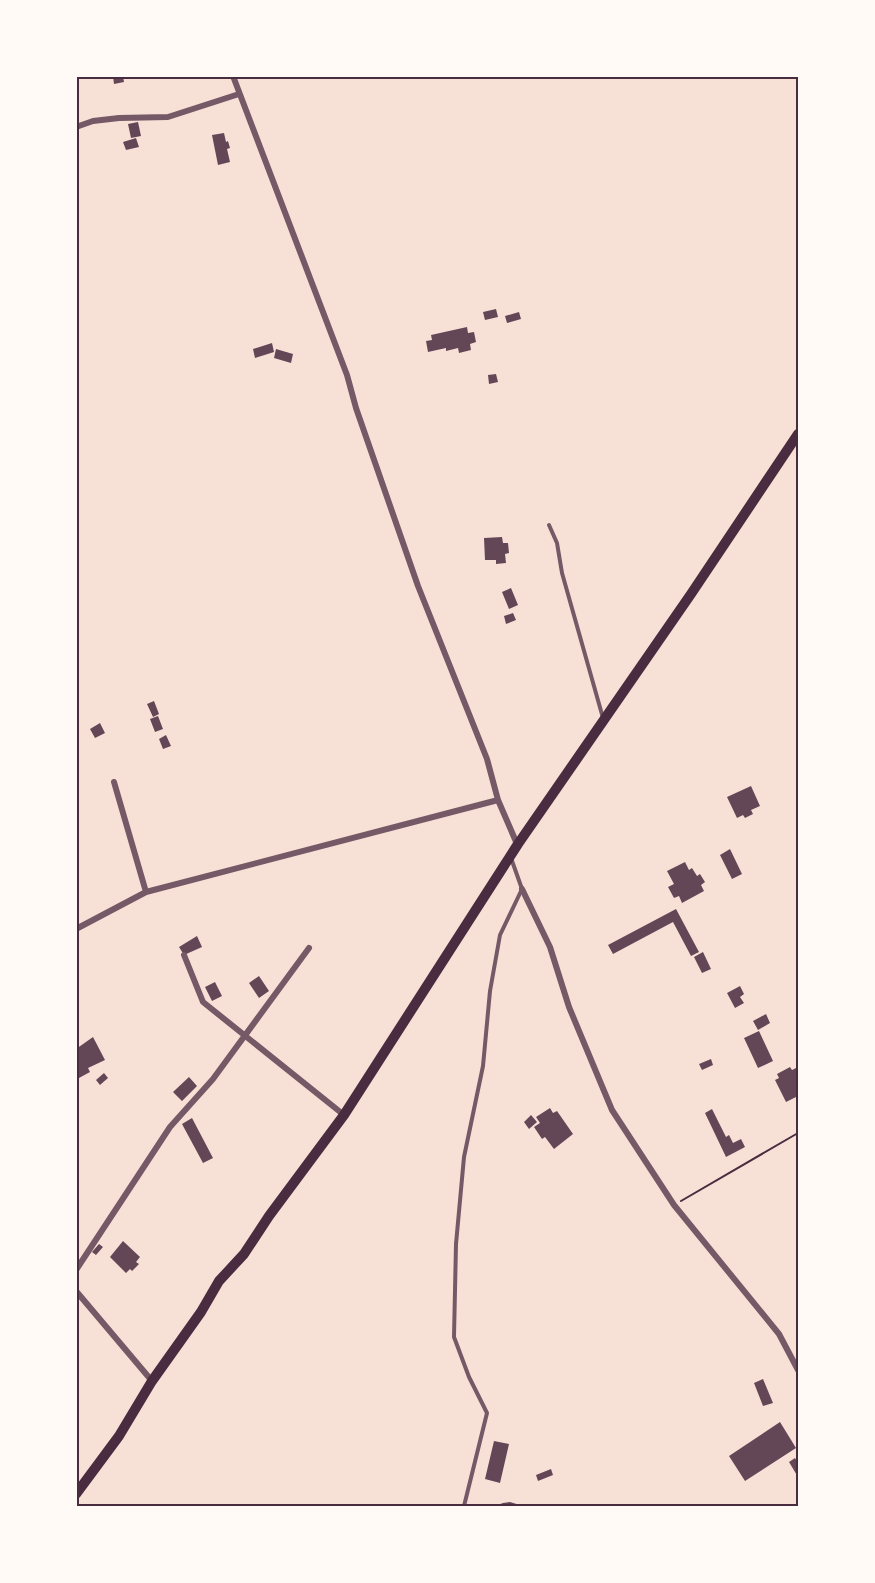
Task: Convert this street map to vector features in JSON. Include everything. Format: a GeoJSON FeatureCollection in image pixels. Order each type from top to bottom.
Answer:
{"type":"FeatureCollection","features":[{"type":"Feature","properties":{"kind":"main road"},"geometry":{"type":"LineString","coordinates":[[76,1494],[119,1436],[152,1381],[201,1312],[219,1281],[244,1254],[269,1216],[344,1115],[518,844],[798,434]]}},
{"type":"Feature","properties":{"kind":"street"},"geometry":{"type":"LineString","coordinates":[[233,76],[347,375],[356,408],[418,586],[487,759],[498,800],[518,844]]}},
{"type":"Feature","properties":{"kind":"street"},"geometry":{"type":"LineString","coordinates":[[76,127],[110,118],[168,117],[239,94]]}},
{"type":"Feature","properties":{"kind":"street"},"geometry":{"type":"LineString","coordinates":[[114,782],[146,892]]}},
{"type":"Feature","properties":{"kind":"street"},"geometry":{"type":"LineString","coordinates":[[76,929],[146,892],[498,800]]}},
{"type":"Feature","properties":{"kind":"street"},"geometry":{"type":"LineString","coordinates":[[522,890],[550,947],[569,1007],[612,1110],[674,1205],[779,1334],[798,1370]]}},
{"type":"Feature","properties":{"kind":"street"},"geometry":{"type":"LineString","coordinates":[[76,1270],[170,1127],[213,1079],[246,1037],[309,948]]}},
{"type":"Feature","properties":{"kind":"street"},"geometry":{"type":"LineString","coordinates":[[183,955],[203,1002],[344,1115]]}},
{"type":"Feature","properties":{"kind":"street"},"geometry":{"type":"LineString","coordinates":[[76,1291],[152,1381]]}},
{"type":"Feature","properties":{"kind":"lane"},"geometry":{"type":"LineString","coordinates":[[549,525],[557,543],[562,573],[603,721]]}},
{"type":"Feature","properties":{"kind":"lane"},"geometry":{"type":"LineString","coordinates":[[464,1506],[487,1413],[469,1377],[454,1336],[456,1244],[464,1157],[483,1066],[490,991],[500,935],[522,890],[511,857]]}},
{"type":"Feature","properties":{"kind":"path"},"geometry":{"type":"LineString","coordinates":[[674,1205],[798,1133]]}},
{"type":"Feature","properties":{"kind":"building"},"geometry":{"type":"Polygon","coordinates":[[[113,76],[123,76],[124,82],[114,84],[113,76]]]}},
{"type":"Feature","properties":{"kind":"building"},"geometry":{"type":"Polygon","coordinates":[[[138,122],[141,136],[131,138],[128,124],[138,122]]]}},
{"type":"Feature","properties":{"kind":"building"},"geometry":{"type":"Polygon","coordinates":[[[224,133],[230,148],[227,149],[230,162],[218,165],[212,135],[224,133]]]}},
{"type":"Feature","properties":{"kind":"building"},"geometry":{"type":"Polygon","coordinates":[[[136,138],[139,147],[126,150],[123,142],[136,138]]]}},
{"type":"Feature","properties":{"kind":"building"},"geometry":{"type":"Polygon","coordinates":[[[496,309],[498,317],[485,320],[483,312],[496,309]]]}},
{"type":"Feature","properties":{"kind":"building"},"geometry":{"type":"Polygon","coordinates":[[[519,312],[521,319],[507,323],[505,316],[519,312]]]}},
{"type":"Feature","properties":{"kind":"building"},"geometry":{"type":"Polygon","coordinates":[[[467,327],[468,333],[474,332],[476,342],[470,344],[471,350],[459,353],[458,348],[446,351],[446,348],[428,352],[426,341],[432,340],[431,335],[467,327]]]}},
{"type":"Feature","properties":{"kind":"building"},"geometry":{"type":"Polygon","coordinates":[[[272,343],[274,352],[255,358],[253,349],[272,343]]]}},
{"type":"Feature","properties":{"kind":"building"},"geometry":{"type":"Polygon","coordinates":[[[276,349],[293,354],[291,363],[274,358],[276,349]]]}},
{"type":"Feature","properties":{"kind":"building"},"geometry":{"type":"Polygon","coordinates":[[[496,374],[498,382],[489,384],[488,375],[496,374]]]}},
{"type":"Feature","properties":{"kind":"building"},"geometry":{"type":"Polygon","coordinates":[[[502,537],[503,543],[508,543],[509,553],[505,554],[506,563],[496,564],[496,560],[485,560],[484,538],[502,537]]]}},
{"type":"Feature","properties":{"kind":"building"},"geometry":{"type":"Polygon","coordinates":[[[511,588],[518,605],[509,609],[502,592],[511,588]]]}},
{"type":"Feature","properties":{"kind":"building"},"geometry":{"type":"Polygon","coordinates":[[[513,613],[516,620],[506,624],[504,616],[513,613]]]}},
{"type":"Feature","properties":{"kind":"building"},"geometry":{"type":"Polygon","coordinates":[[[154,701],[159,714],[153,717],[147,704],[154,701]]]}},
{"type":"Feature","properties":{"kind":"building"},"geometry":{"type":"Polygon","coordinates":[[[158,716],[163,729],[155,732],[150,719],[158,716]]]}},
{"type":"Feature","properties":{"kind":"building"},"geometry":{"type":"Polygon","coordinates":[[[100,723],[105,733],[95,738],[90,729],[100,723]]]}},
{"type":"Feature","properties":{"kind":"building"},"geometry":{"type":"Polygon","coordinates":[[[166,735],[171,746],[163,749],[159,739],[166,735]]]}},
{"type":"Feature","properties":{"kind":"building"},"geometry":{"type":"Polygon","coordinates":[[[751,786],[760,806],[751,810],[753,814],[745,818],[743,815],[737,818],[727,797],[751,786]]]}},
{"type":"Feature","properties":{"kind":"building"},"geometry":{"type":"Polygon","coordinates":[[[730,849],[742,874],[732,879],[720,855],[730,849]]]}},
{"type":"Feature","properties":{"kind":"building"},"geometry":{"type":"Polygon","coordinates":[[[685,862],[689,870],[692,868],[697,876],[700,874],[705,882],[701,885],[704,891],[682,903],[679,896],[674,898],[668,887],[674,884],[667,871],[685,862]]]}},
{"type":"Feature","properties":{"kind":"building"},"geometry":{"type":"Polygon","coordinates":[[[676,909],[699,952],[691,956],[673,922],[613,954],[608,945],[676,909]]]}},
{"type":"Feature","properties":{"kind":"building"},"geometry":{"type":"Polygon","coordinates":[[[197,936],[202,947],[184,955],[179,947],[197,936]]]}},
{"type":"Feature","properties":{"kind":"building"},"geometry":{"type":"Polygon","coordinates":[[[703,952],[711,969],[702,973],[694,957],[703,952]]]}},
{"type":"Feature","properties":{"kind":"building"},"geometry":{"type":"Polygon","coordinates":[[[259,976],[269,991],[259,998],[249,983],[259,976]]]}},
{"type":"Feature","properties":{"kind":"building"},"geometry":{"type":"Polygon","coordinates":[[[215,982],[222,996],[212,1001],[205,987],[215,982]]]}},
{"type":"Feature","properties":{"kind":"building"},"geometry":{"type":"Polygon","coordinates":[[[740,986],[744,994],[740,997],[744,1003],[735,1008],[727,993],[740,986]]]}},
{"type":"Feature","properties":{"kind":"building"},"geometry":{"type":"Polygon","coordinates":[[[766,1014],[770,1023],[758,1030],[753,1021],[766,1014]]]}},
{"type":"Feature","properties":{"kind":"building"},"geometry":{"type":"Polygon","coordinates":[[[759,1031],[773,1061],[758,1068],[744,1038],[759,1031]]]}},
{"type":"Feature","properties":{"kind":"building"},"geometry":{"type":"Polygon","coordinates":[[[93,1037],[105,1060],[88,1068],[90,1072],[79,1078],[76,1072],[76,1049],[93,1037]]]}},
{"type":"Feature","properties":{"kind":"building"},"geometry":{"type":"Polygon","coordinates":[[[711,1059],[713,1065],[702,1070],[699,1064],[711,1059]]]}},
{"type":"Feature","properties":{"kind":"building"},"geometry":{"type":"Polygon","coordinates":[[[790,1067],[792,1070],[798,1067],[798,1096],[786,1102],[775,1080],[779,1078],[777,1074],[790,1067]]]}},
{"type":"Feature","properties":{"kind":"building"},"geometry":{"type":"Polygon","coordinates":[[[104,1073],[108,1078],[100,1085],[96,1080],[104,1073]]]}},
{"type":"Feature","properties":{"kind":"building"},"geometry":{"type":"Polygon","coordinates":[[[189,1077],[197,1086],[182,1101],[173,1092],[189,1077]]]}},
{"type":"Feature","properties":{"kind":"building"},"geometry":{"type":"Polygon","coordinates":[[[550,1108],[553,1113],[557,1111],[573,1134],[554,1149],[545,1137],[542,1139],[534,1127],[540,1123],[536,1117],[550,1108]]]}},
{"type":"Feature","properties":{"kind":"building"},"geometry":{"type":"Polygon","coordinates":[[[712,1109],[726,1137],[729,1135],[733,1143],[741,1139],[745,1147],[726,1157],[705,1113],[712,1109]]]}},
{"type":"Feature","properties":{"kind":"building"},"geometry":{"type":"Polygon","coordinates":[[[531,1115],[537,1122],[529,1129],[524,1122],[531,1115]]]}},
{"type":"Feature","properties":{"kind":"building"},"geometry":{"type":"Polygon","coordinates":[[[192,1118],[213,1158],[203,1163],[182,1124],[192,1118]]]}},
{"type":"Feature","properties":{"kind":"building"},"geometry":{"type":"Polygon","coordinates":[[[123,1241],[140,1257],[136,1262],[139,1264],[126,1273],[110,1257],[123,1241]]]}},
{"type":"Feature","properties":{"kind":"building"},"geometry":{"type":"Polygon","coordinates":[[[99,1244],[103,1247],[96,1255],[92,1252],[99,1244]]]}},
{"type":"Feature","properties":{"kind":"building"},"geometry":{"type":"Polygon","coordinates":[[[763,1379],[773,1403],[763,1406],[754,1383],[763,1379]]]}},
{"type":"Feature","properties":{"kind":"building"},"geometry":{"type":"Polygon","coordinates":[[[780,1422],[796,1448],[745,1481],[729,1456],[780,1422]]]}},
{"type":"Feature","properties":{"kind":"building"},"geometry":{"type":"Polygon","coordinates":[[[494,1441],[509,1444],[500,1483],[485,1479],[494,1441]]]}},
{"type":"Feature","properties":{"kind":"building"},"geometry":{"type":"Polygon","coordinates":[[[795,1458],[798,1463],[798,1477],[789,1462],[795,1458]]]}},
{"type":"Feature","properties":{"kind":"building"},"geometry":{"type":"Polygon","coordinates":[[[551,1469],[553,1475],[538,1481],[536,1475],[551,1469]]]}},
{"type":"Feature","properties":{"kind":"building"},"geometry":{"type":"Polygon","coordinates":[[[510,1502],[523,1506],[495,1506],[503,1503],[510,1502]]]}}]}
